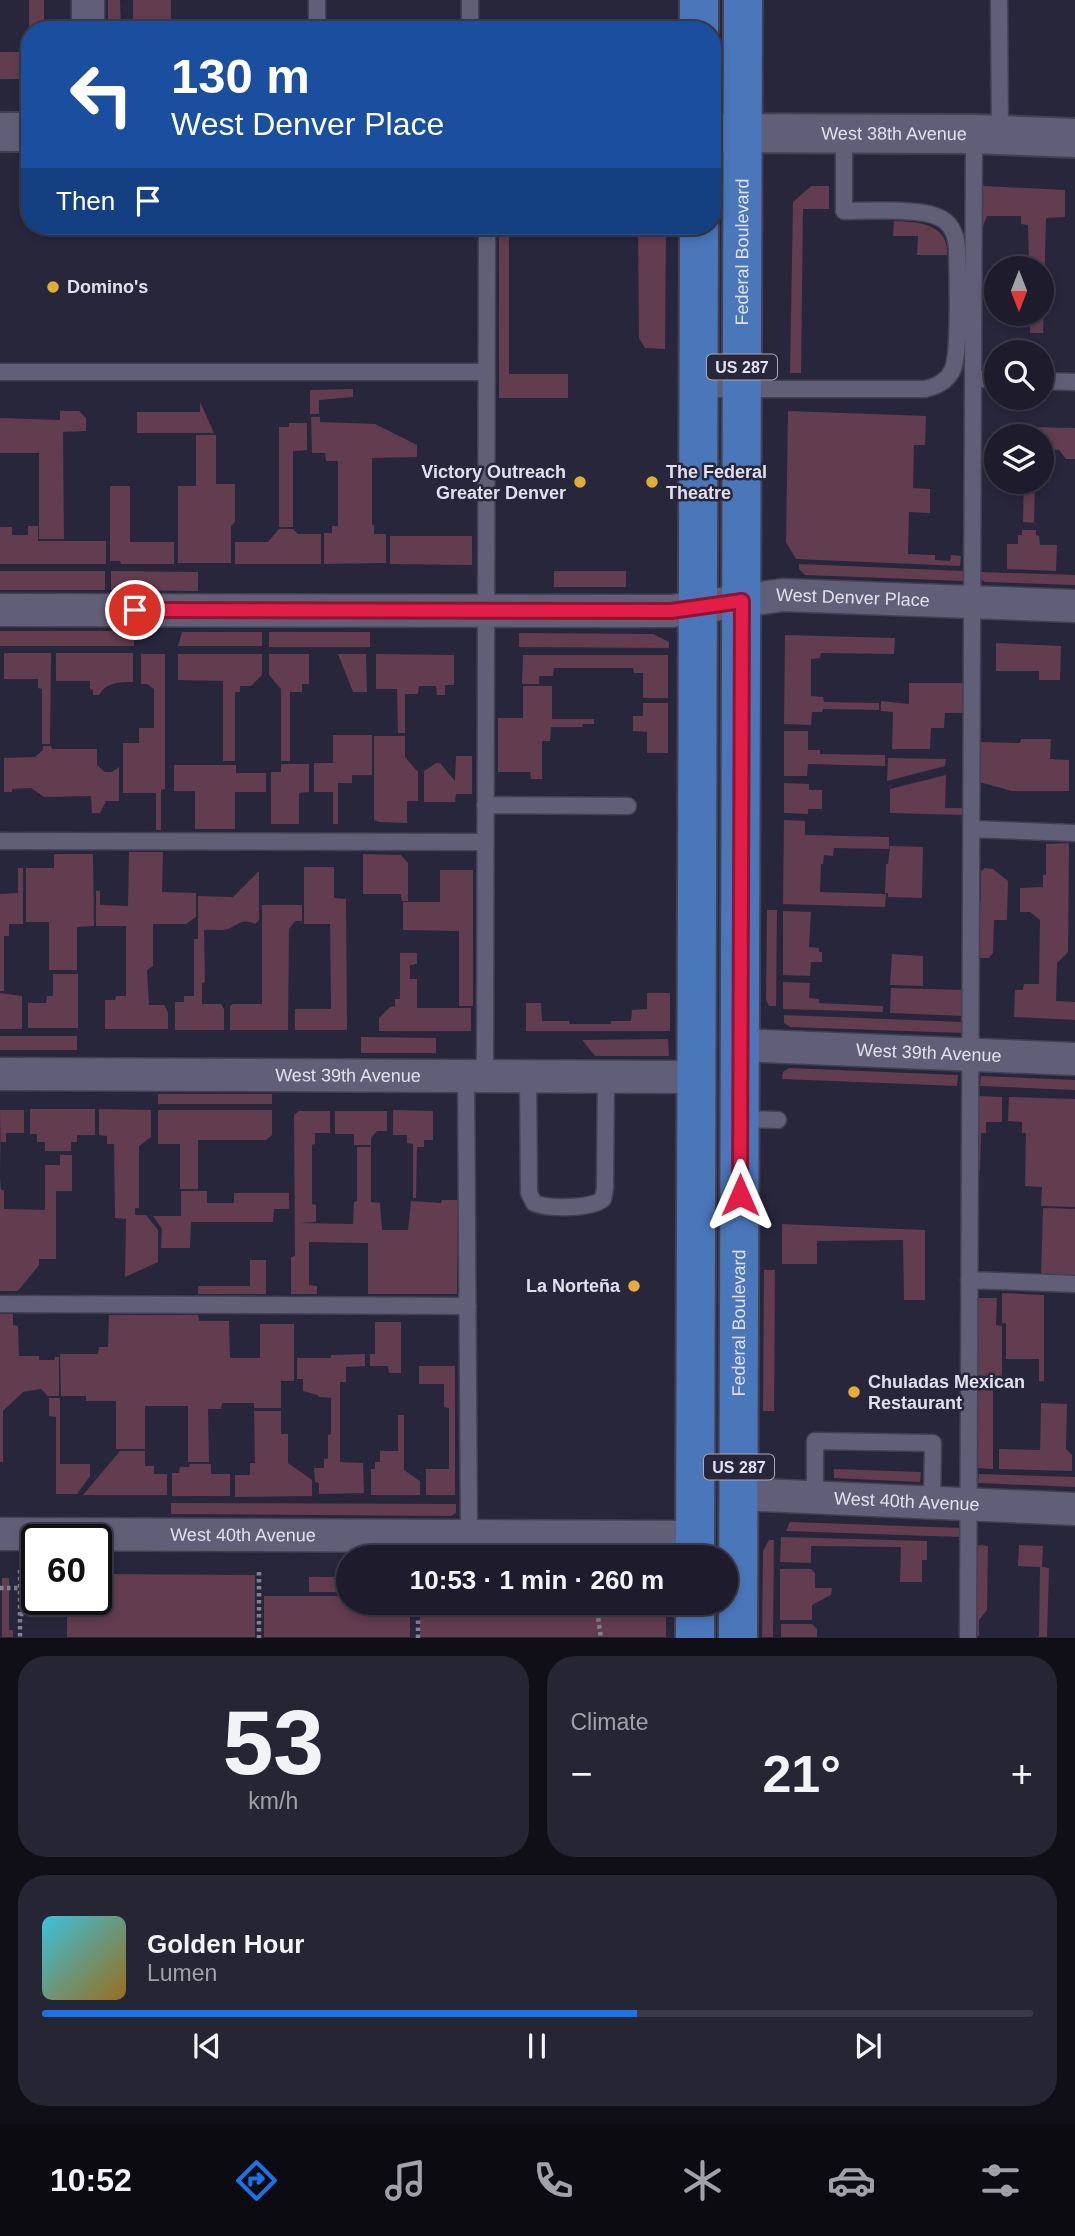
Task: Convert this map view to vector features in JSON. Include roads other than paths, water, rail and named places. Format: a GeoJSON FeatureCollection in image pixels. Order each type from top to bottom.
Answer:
{"type":"FeatureCollection","features":[{"type":"Feature","properties":{"kind":"main road"},"geometry":{"type":"LineString","coordinates":[[699,0],[699,21]]}},
{"type":"Feature","properties":{"kind":"main road","name":"Federal Boulevard"},"geometry":{"type":"LineString","coordinates":[[695,1545],[697,607],[720,377],[728,132],[743,0]]}},
{"type":"Feature","properties":{"kind":"main road"},"geometry":{"type":"LineString","coordinates":[[0,132],[21,132]]}},
{"type":"Feature","properties":{"kind":"main road","name":"West 38th Avenue"},"geometry":{"type":"LineString","coordinates":[[728,132],[1075,138]]}},
{"type":"Feature","properties":{"kind":"main road","name":"Federal Boulevard"},"geometry":{"type":"LineString","coordinates":[[700,235],[720,377],[742,601],[738,1637]]}},
{"type":"Feature","properties":{"kind":"main road"},"geometry":{"type":"LineString","coordinates":[[695,1615],[695,1637]]}},
{"type":"Feature","properties":{"kind":"street"},"geometry":{"type":"LineString","coordinates":[[88,0],[88,21]]}},
{"type":"Feature","properties":{"kind":"street","name":"West Denver Place"},"geometry":{"type":"LineString","coordinates":[[0,610],[671,611],[783,595],[1075,606]]}},
{"type":"Feature","properties":{"kind":"street","name":"West 39th Avenue"},"geometry":{"type":"LineString","coordinates":[[740,1045],[1075,1059]]}},
{"type":"Feature","properties":{"kind":"street","name":"West 39th Avenue"},"geometry":{"type":"LineString","coordinates":[[0,1074],[696,1077]]}},
{"type":"Feature","properties":{"kind":"street","name":"West 40th Avenue"},"geometry":{"type":"LineString","coordinates":[[739,1494],[1075,1509]]}},
{"type":"Feature","properties":{"kind":"street","name":"West 40th Avenue"},"geometry":{"type":"LineString","coordinates":[[0,1534],[469,1536],[654,1545]]}},
{"type":"Feature","properties":{"kind":"lane"},"geometry":{"type":"LineString","coordinates":[[317,0],[317,21]]}},
{"type":"Feature","properties":{"kind":"lane"},"geometry":{"type":"LineString","coordinates":[[470,0],[470,21]]}},
{"type":"Feature","properties":{"kind":"lane"},"geometry":{"type":"LineString","coordinates":[[968,1637],[973,379],[987,135],[999,0]]}},
{"type":"Feature","properties":{"kind":"lane"},"geometry":{"type":"LineString","coordinates":[[720,377],[844,389],[925,389],[946,380],[955,361],[957,248],[952,229],[937,216],[925,213],[844,211],[845,134]]}},
{"type":"Feature","properties":{"kind":"lane"},"geometry":{"type":"LineString","coordinates":[[469,1536],[468,1306],[485,842],[486,235]]}},
{"type":"Feature","properties":{"kind":"lane"},"geometry":{"type":"LineString","coordinates":[[0,372],[486,372]]}},
{"type":"Feature","properties":{"kind":"lane"},"geometry":{"type":"LineString","coordinates":[[973,379],[984,379]]}},
{"type":"Feature","properties":{"kind":"lane"},"geometry":{"type":"LineString","coordinates":[[1054,381],[1075,382]]}},
{"type":"Feature","properties":{"kind":"lane"},"geometry":{"type":"LineString","coordinates":[[485,805],[628,806]]}},
{"type":"Feature","properties":{"kind":"lane"},"geometry":{"type":"LineString","coordinates":[[971,829],[1075,833]]}},
{"type":"Feature","properties":{"kind":"lane"},"geometry":{"type":"LineString","coordinates":[[0,841],[485,842]]}},
{"type":"Feature","properties":{"kind":"lane"},"geometry":{"type":"LineString","coordinates":[[528,1076],[529,1193],[534,1203],[545,1206],[588,1206],[603,1199],[605,1188],[606,1076]]}},
{"type":"Feature","properties":{"kind":"lane"},"geometry":{"type":"LineString","coordinates":[[740,1119],[778,1120]]}},
{"type":"Feature","properties":{"kind":"lane"},"geometry":{"type":"LineString","coordinates":[[969,1280],[1075,1284]]}},
{"type":"Feature","properties":{"kind":"lane"},"geometry":{"type":"LineString","coordinates":[[0,1304],[468,1306]]}},
{"type":"Feature","properties":{"kind":"lane"},"geometry":{"type":"LineString","coordinates":[[815,1497],[815,1441],[933,1443],[932,1503]]}},
{"type":"Feature","properties":{"kind":"place","name":"Domino's"},"geometry":{"type":"Point","coordinates":[53,287]}},
{"type":"Feature","properties":{"kind":"place","name":"Victory Outreach Greater Denver"},"geometry":{"type":"Point","coordinates":[580,482]}},
{"type":"Feature","properties":{"kind":"place","name":"The Federal Theatre"},"geometry":{"type":"Point","coordinates":[652,482]}},
{"type":"Feature","properties":{"kind":"place","name":"La Norteña"},"geometry":{"type":"Point","coordinates":[634,1286]}},
{"type":"Feature","properties":{"kind":"place","name":"Chuladas Mexican Restaurant"},"geometry":{"type":"Point","coordinates":[854,1392]}}]}
